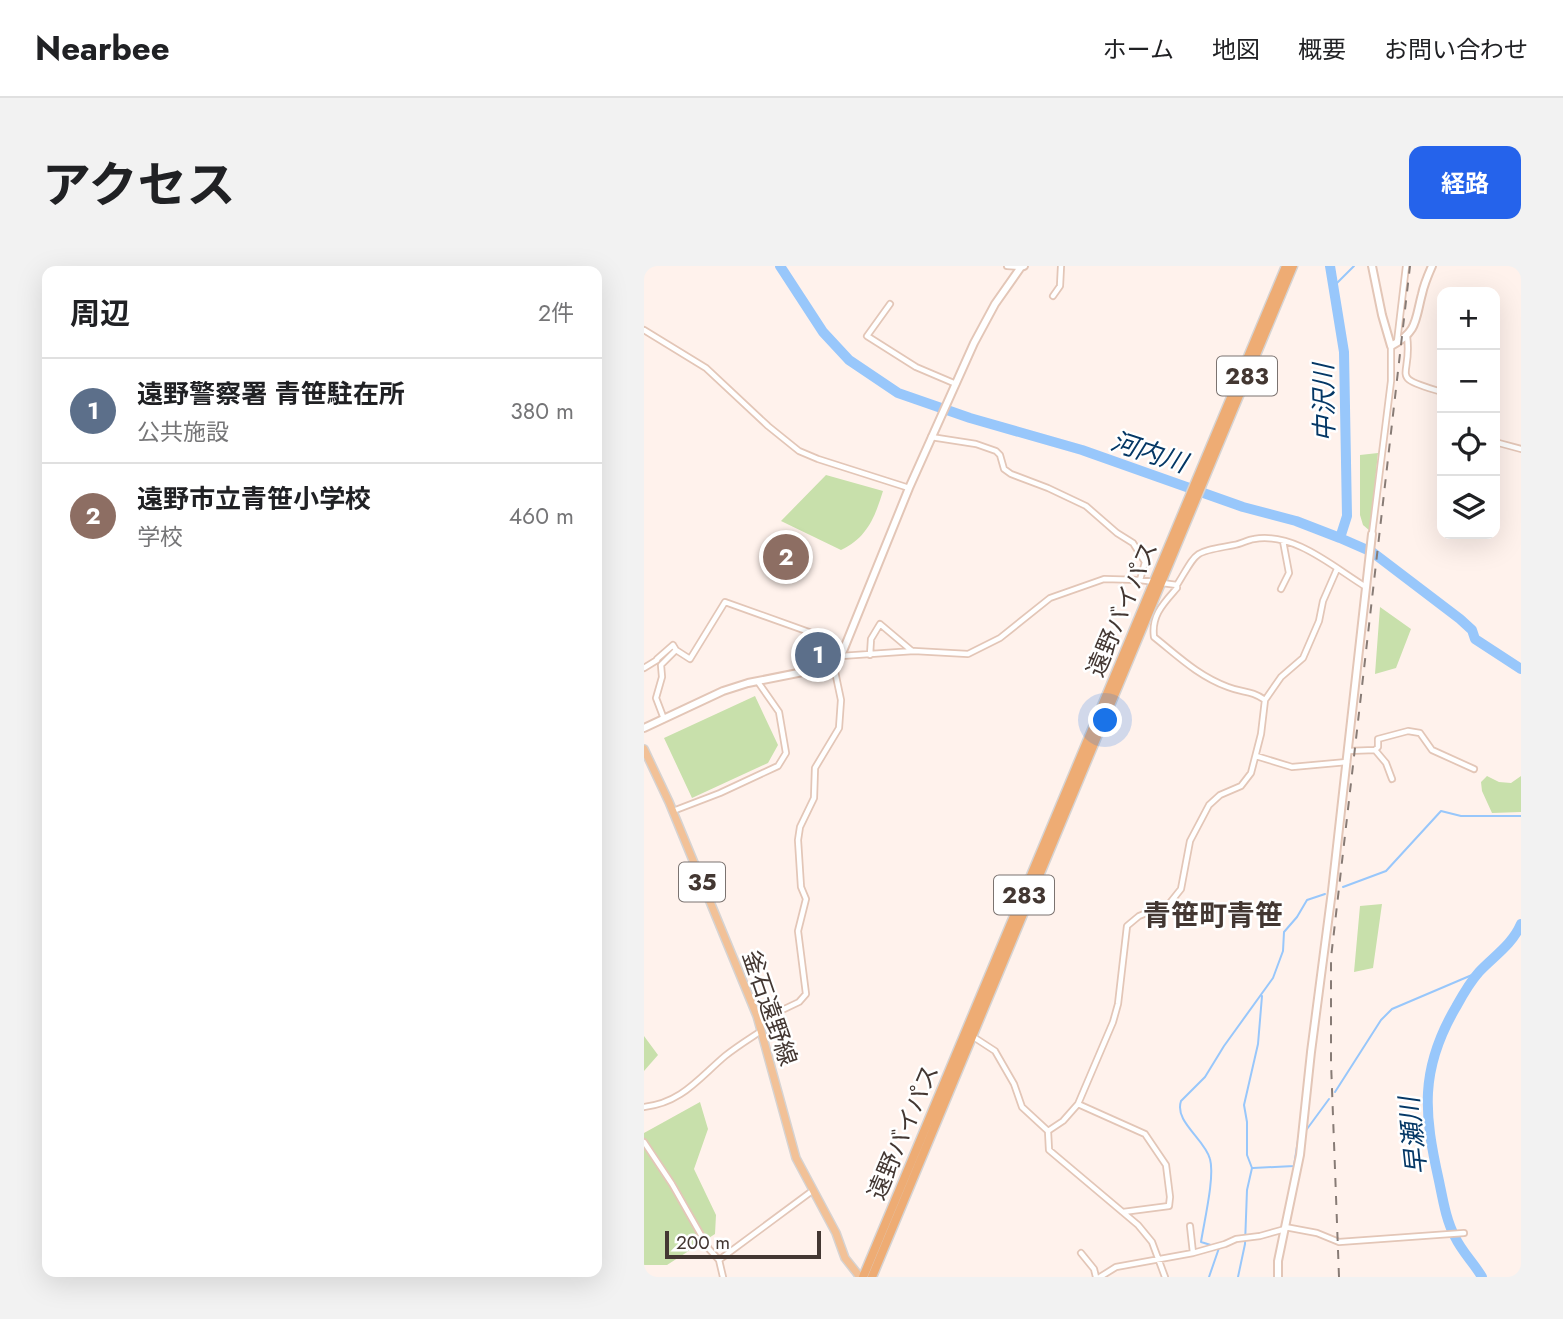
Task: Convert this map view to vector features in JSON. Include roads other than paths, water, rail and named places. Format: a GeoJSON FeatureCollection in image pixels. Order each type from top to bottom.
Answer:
{"type":"FeatureCollection","features":[{"type":"Feature","properties":{"kind":"highway","name":"遠野バイパス"},"geometry":{"type":"LineString","coordinates":[[872,1277],[969,1034],[1220,432],[1286,266]]}},
{"type":"Feature","properties":{"kind":"highway","name":"遠野バイパス"},"geometry":{"type":"LineString","coordinates":[[1220,432],[1293,266]]}},
{"type":"Feature","properties":{"kind":"highway","name":"遠野バイパス"},"geometry":{"type":"LineString","coordinates":[[862,1277],[969,1034]]}},
{"type":"Feature","properties":{"kind":"main road","name":"釜石遠野線"},"geometry":{"type":"LineString","coordinates":[[644,749],[673,811],[759,1021],[796,1158],[836,1233],[845,1258],[862,1277]]}},
{"type":"Feature","properties":{"kind":"street"},"geometry":{"type":"LineString","coordinates":[[1007,266],[1022,266]]}},
{"type":"Feature","properties":{"kind":"street"},"geometry":{"type":"LineString","coordinates":[[644,728],[723,691],[823,668],[840,656],[909,488],[974,344],[995,304],[1022,266]]}},
{"type":"Feature","properties":{"kind":"street"},"geometry":{"type":"LineString","coordinates":[[1053,296],[1060,286],[1061,266]]}},
{"type":"Feature","properties":{"kind":"street"},"geometry":{"type":"LineString","coordinates":[[1371,266],[1382,315],[1394,344]]}},
{"type":"Feature","properties":{"kind":"street"},"geometry":{"type":"LineString","coordinates":[[1278,1277],[1300,1155],[1394,344],[1406,266]]}},
{"type":"Feature","properties":{"kind":"street"},"geometry":{"type":"LineString","coordinates":[[1394,344],[1407,336],[1417,321],[1423,287],[1432,266]]}},
{"type":"Feature","properties":{"kind":"street"},"geometry":{"type":"LineString","coordinates":[[890,304],[867,336],[916,367],[957,384]]}},
{"type":"Feature","properties":{"kind":"street"},"geometry":{"type":"LineString","coordinates":[[644,330],[706,368],[799,451],[909,488]]}},
{"type":"Feature","properties":{"kind":"street"},"geometry":{"type":"LineString","coordinates":[[1407,336],[1404,372],[1407,379],[1410,383],[1437,390]]}},
{"type":"Feature","properties":{"kind":"street"},"geometry":{"type":"LineString","coordinates":[[933,434],[990,448],[1000,455],[1004,469],[1011,474],[1086,506],[1116,533],[1133,544],[1145,562],[1140,580]]}},
{"type":"Feature","properties":{"kind":"street"},"geometry":{"type":"LineString","coordinates":[[1500,443],[1521,449]]}},
{"type":"Feature","properties":{"kind":"street"},"geometry":{"type":"LineString","coordinates":[[1265,700],[1254,692],[1227,687],[1191,669],[1154,636],[1152,626],[1155,615],[1177,588],[1197,553],[1255,538],[1283,541],[1310,551],[1366,587]]}},
{"type":"Feature","properties":{"kind":"street"},"geometry":{"type":"LineString","coordinates":[[1281,589],[1289,573],[1283,541]]}},
{"type":"Feature","properties":{"kind":"street"},"geometry":{"type":"LineString","coordinates":[[1048,1131],[1063,1121],[1078,1104],[1113,1022],[1118,1004],[1127,926],[1139,916],[1169,904],[1181,889],[1190,841],[1209,805],[1220,795],[1241,786],[1251,773],[1265,700],[1280,677],[1303,658],[1337,569]]}},
{"type":"Feature","properties":{"kind":"street"},"geometry":{"type":"LineString","coordinates":[[644,668],[673,645],[690,659],[725,602],[809,632],[840,656],[912,651],[954,654],[978,650],[1000,638],[1050,598],[1104,579],[1177,584]]}},
{"type":"Feature","properties":{"kind":"street"},"geometry":{"type":"LineString","coordinates":[[870,655],[871,639],[880,624],[912,651]]}},
{"type":"Feature","properties":{"kind":"street"},"geometry":{"type":"LineString","coordinates":[[661,665],[676,650]]}},
{"type":"Feature","properties":{"kind":"street"},"geometry":{"type":"LineString","coordinates":[[657,659],[661,665],[662,677],[656,698],[664,719]]}},
{"type":"Feature","properties":{"kind":"street"},"geometry":{"type":"LineString","coordinates":[[759,1021],[799,1002],[806,994],[798,931],[806,899],[801,887],[798,840],[800,827],[814,797],[815,768],[839,728],[841,700],[833,662]]}},
{"type":"Feature","properties":{"kind":"street"},"geometry":{"type":"LineString","coordinates":[[673,811],[778,766],[786,753],[779,712],[758,682]]}},
{"type":"Feature","properties":{"kind":"street"},"geometry":{"type":"LineString","coordinates":[[1375,750],[1378,747],[1378,739],[1408,732],[1420,733],[1432,750],[1474,769]]}},
{"type":"Feature","properties":{"kind":"street"},"geometry":{"type":"LineString","coordinates":[[1348,751],[1375,750]]}},
{"type":"Feature","properties":{"kind":"street"},"geometry":{"type":"LineString","coordinates":[[1375,750],[1386,764],[1392,779]]}},
{"type":"Feature","properties":{"kind":"street"},"geometry":{"type":"LineString","coordinates":[[1256,756],[1292,767],[1347,762]]}},
{"type":"Feature","properties":{"kind":"street"},"geometry":{"type":"LineString","coordinates":[[644,1107],[662,1105],[678,1096],[705,1076],[726,1055],[762,1031]]}},
{"type":"Feature","properties":{"kind":"street"},"geometry":{"type":"LineString","coordinates":[[969,1034],[995,1051],[1014,1084],[1022,1107],[1048,1131],[1049,1150],[1122,1212],[1152,1242],[1164,1277]]}},
{"type":"Feature","properties":{"kind":"street"},"geometry":{"type":"LineString","coordinates":[[1078,1104],[1145,1134],[1166,1165],[1169,1206],[1122,1212]]}},
{"type":"Feature","properties":{"kind":"street"},"geometry":{"type":"LineString","coordinates":[[644,1142],[672,1184],[709,1250],[719,1260],[723,1277]]}},
{"type":"Feature","properties":{"kind":"street"},"geometry":{"type":"LineString","coordinates":[[719,1260],[812,1191]]}},
{"type":"Feature","properties":{"kind":"street"},"geometry":{"type":"LineString","coordinates":[[1190,1226],[1193,1253]]}},
{"type":"Feature","properties":{"kind":"street"},"geometry":{"type":"LineString","coordinates":[[1081,1253],[1098,1277],[1116,1267],[1193,1253],[1285,1228],[1317,1233],[1339,1242],[1464,1233]]}},
{"type":"Feature","properties":{"kind":"waterway","name":"河内川"},"geometry":{"type":"LineString","coordinates":[[780,266],[823,332],[849,360],[898,393],[970,418],[1082,450],[1243,507],[1296,521],[1372,552],[1460,619],[1472,630],[1475,639],[1521,669]]}},
{"type":"Feature","properties":{"kind":"waterway","name":"中沢川"},"geometry":{"type":"LineString","coordinates":[[1330,266],[1344,352],[1347,516],[1340,538]]}},
{"type":"Feature","properties":{"kind":"waterway"},"geometry":{"type":"LineString","coordinates":[[1334,286],[1354,266]]}},
{"type":"Feature","properties":{"kind":"waterway"},"geometry":{"type":"LineString","coordinates":[[1343,887],[1386,871],[1441,811],[1461,816],[1521,816]]}},
{"type":"Feature","properties":{"kind":"waterway"},"geometry":{"type":"LineString","coordinates":[[1214,1246],[1201,1242],[1210,1188],[1210,1159],[1182,1116],[1181,1101],[1205,1077],[1273,978],[1283,951],[1284,932],[1307,900],[1325,894]]}},
{"type":"Feature","properties":{"kind":"waterway","name":"早瀬川"},"geometry":{"type":"LineString","coordinates":[[1482,1277],[1458,1242],[1447,1217],[1430,1134],[1430,1072],[1444,1030],[1466,989],[1508,944],[1521,924]]}},
{"type":"Feature","properties":{"kind":"waterway"},"geometry":{"type":"LineString","coordinates":[[1335,1092],[1381,1020],[1392,1009],[1479,972]]}},
{"type":"Feature","properties":{"kind":"waterway"},"geometry":{"type":"LineString","coordinates":[[1238,1277],[1245,1244],[1247,1190],[1252,1168],[1247,1155],[1244,1105],[1258,1044],[1262,996]]}},
{"type":"Feature","properties":{"kind":"waterway"},"geometry":{"type":"LineString","coordinates":[[1307,1129],[1329,1099]]}},
{"type":"Feature","properties":{"kind":"waterway"},"geometry":{"type":"LineString","coordinates":[[1253,1168],[1294,1166],[1298,1140]]}},
{"type":"Feature","properties":{"kind":"waterway"},"geometry":{"type":"LineString","coordinates":[[1209,1277],[1219,1248]]}},
{"type":"Feature","properties":{"kind":"railway"},"geometry":{"type":"LineString","coordinates":[[1339,1277],[1331,1062],[1331,958],[1410,266]]}},
{"type":"Feature","properties":{"kind":"place","name":"遠野市立青笹小学校"},"geometry":{"type":"Point","coordinates":[786,557]}},
{"type":"Feature","properties":{"kind":"place","name":"遠野警察署 青笹駐在所"},"geometry":{"type":"Point","coordinates":[818,655]}},
{"type":"Feature","properties":{"kind":"district","name":"青笹町青笹"},"geometry":{"type":"Point","coordinates":[1213,915]}}]}
